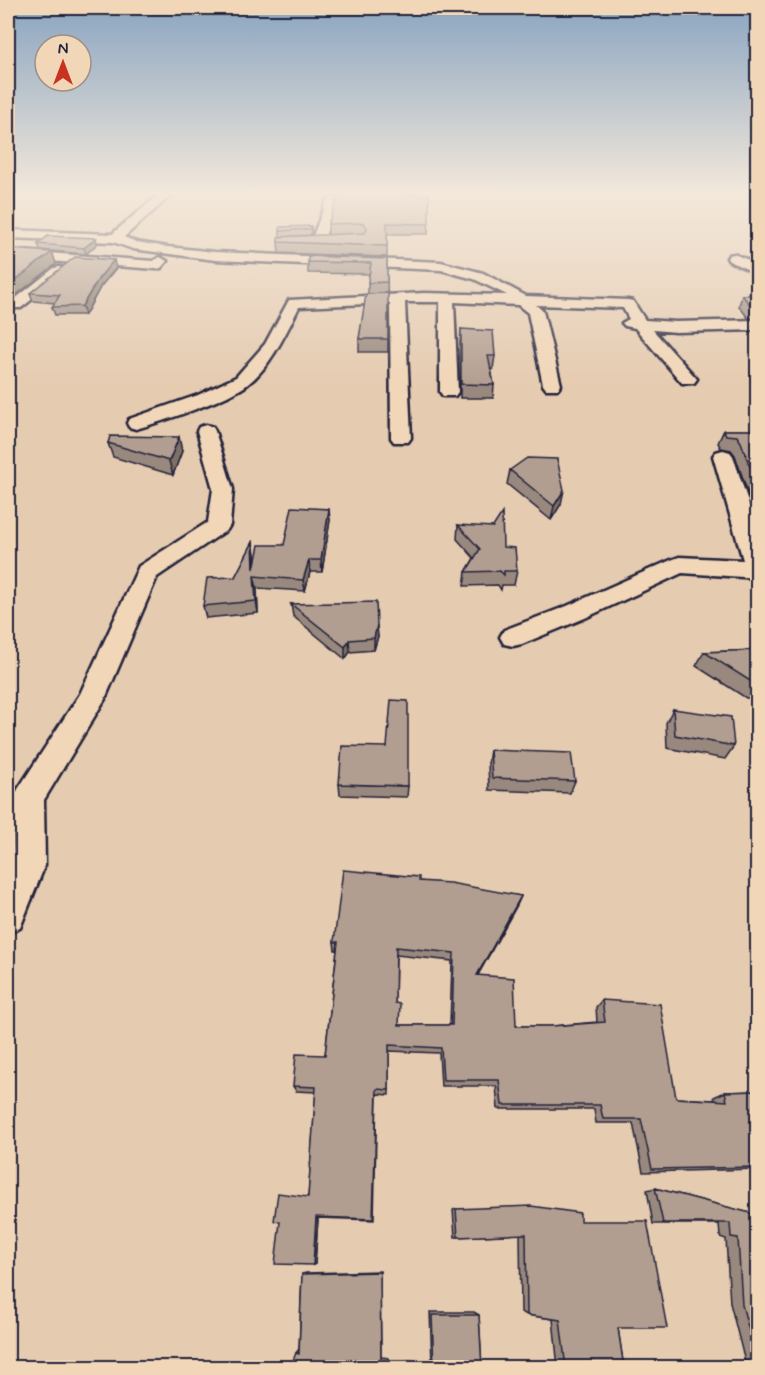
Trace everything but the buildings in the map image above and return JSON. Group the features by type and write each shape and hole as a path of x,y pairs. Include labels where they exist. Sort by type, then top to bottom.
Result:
{"street":[{"path":"37,256 156,265 164,256"},
{"path":"240,256 467,269 517,297 535,311 593,319"},
{"path":"734,258 758,270"},
{"path":"16,305 74,259"},
{"path":"136,423 204,399 242,381 272,346 294,303 397,298 517,297 628,304 640,324 688,379"},
{"path":"397,298 401,438"},
{"path":"447,298 449,392"},
{"path":"535,311 552,385"},
{"path":"617,321 714,328 758,325"},
{"path":"8,916 29,866 29,798 91,699 147,572 219,525 223,489 206,431"},
{"path":"513,637 679,566 756,569 723,456"}]}
